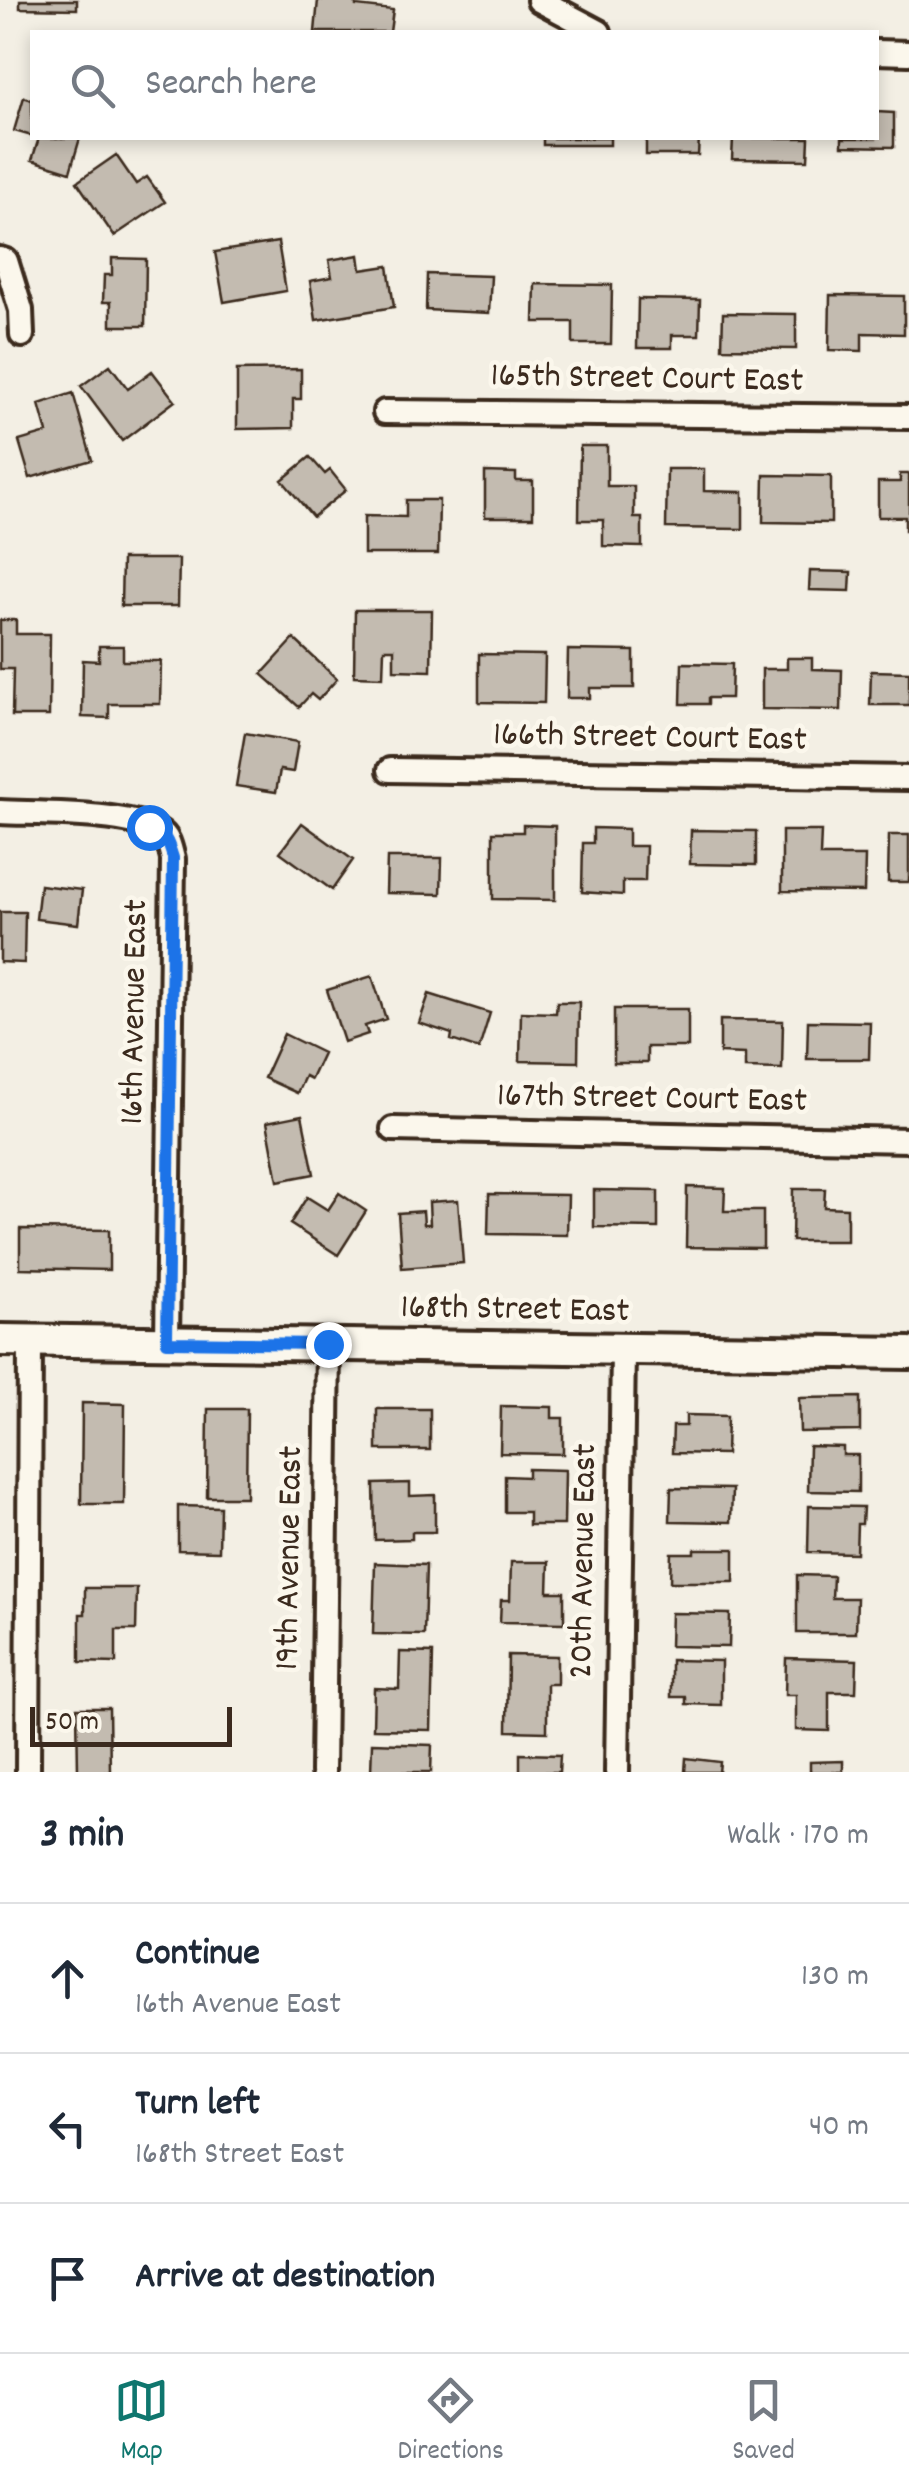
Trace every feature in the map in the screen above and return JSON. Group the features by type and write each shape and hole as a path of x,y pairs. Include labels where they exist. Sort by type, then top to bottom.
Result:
{"street":[{"path":"538,0 595,30"},
{"path":"879,52 909,53"},
{"path":"0,259 6,261 20,310 22,335"},
{"name":"165th Street Court East","path":"385,412 909,418"},
{"name":"166th Street Court East","path":"390,770 909,778"},
{"name":"16th Avenue East","path":"0,812 116,820 149,827 168,840 173,858 167,1342"},
{"name":"167th Street Court East","path":"393,1129 909,1140"},
{"path":"15,1340 28,1772"},
{"name":"168th Street East","path":"15,1340 909,1353"},
{"name":"19th Avenue East","path":"323,1772 328,1344"},
{"name":"20th Avenue East","path":"617,1772 623,1351"}],"building":[{"path":"20,0 77,0 77,9 20,8"},
{"path":"318,0 356,0 356,6 393,10 390,30 315,30"},
{"path":"24,97 30,99 30,135 14,131"},
{"path":"879,112 894,113 894,147 842,146 842,140 879,140"},
{"path":"38,140 79,140 70,172 32,160"},
{"path":"543,140 610,140 610,145 543,145"},
{"path":"646,140 699,140 698,155 646,155"},
{"path":"733,140 809,140 808,160 732,159"},
{"path":"116,155 136,184 147,177 165,202 114,236 77,182"},
{"path":"278,242 286,291 224,302 215,252"},
{"path":"359,255 361,270 388,266 394,307 316,320 310,281 332,277 329,260"},
{"path":"112,258 146,259 145,326 111,326 111,302 103,302 104,275 112,275"},
{"path":"427,274 491,276 489,313 426,310"},
{"path":"535,284 612,285 611,344 573,344 573,322 534,322"},
{"path":"830,295 904,296 904,334 862,333 862,351 829,350"},
{"path":"638,299 700,300 699,335 672,335 672,348 637,348"},
{"path":"723,313 796,314 796,349 722,348"},
{"path":"110,365 128,389 152,371 175,401 122,441 81,386"},
{"path":"301,369 301,399 293,399 293,428 237,429 237,370"},
{"path":"73,393 92,460 30,478 19,441 47,433 39,404"},
{"path":"580,446 607,446 607,486 634,486 634,518 642,518 642,547 603,546 603,520 579,520"},
{"path":"310,457 325,474 330,470 346,490 313,517 282,480"},
{"path":"667,469 704,469 704,491 743,492 743,529 666,528"},
{"path":"485,472 516,473 516,481 533,481 533,517 485,517"},
{"path":"900,474 909,474 909,530 905,530 905,517 878,517 878,482 900,482"},
{"path":"764,475 831,476 831,523 763,522"},
{"path":"406,500 439,500 438,554 364,554 364,516 406,517"},
{"path":"122,559 179,559 178,606 121,606"},
{"path":"810,571 851,572 850,591 809,590"},
{"path":"355,610 432,610 431,671 394,670 394,649 384,649 383,677 354,676"},
{"path":"0,620 16,620 16,634 50,634 49,716 12,716 13,669 0,669"},
{"path":"294,639 337,679 318,700 311,694 299,707 262,674"},
{"path":"99,646 123,646 123,661 161,661 160,704 109,704 109,718 82,717 83,660 99,661"},
{"path":"568,650 634,651 634,688 590,688 590,698 567,698"},
{"path":"479,654 545,655 544,703 479,702"},
{"path":"787,658 812,658 812,669 842,670 841,710 762,709 762,669 787,669"},
{"path":"682,663 732,664 731,698 708,698 708,704 681,704"},
{"path":"871,671 909,672 909,705 870,705"},
{"path":"245,733 298,742 293,772 280,770 276,792 236,786"},
{"path":"302,823 353,860 332,890 280,852"},
{"path":"523,825 555,826 555,900 493,899 493,832 523,832"},
{"path":"593,828 628,829 628,846 646,846 645,881 623,881 623,895 582,892 583,843 593,843"},
{"path":"691,830 756,831 756,865 690,864"},
{"path":"782,831 821,831 820,856 865,856 864,892 782,891"},
{"path":"889,835 909,835 909,882 888,882"},
{"path":"387,858 442,858 441,894 386,893"},
{"path":"40,885 82,890 78,924 36,919"},
{"path":"0,912 25,912 24,963 0,962"},
{"path":"372,976 386,1019 365,1026 368,1034 344,1042 327,990"},
{"path":"429,994 490,1013 479,1049 451,1040 452,1034 419,1023"},
{"path":"557,1002 579,1002 578,1062 520,1061 521,1012 556,1013"},
{"path":"614,1009 688,1009 688,1047 647,1047 647,1063 614,1063"},
{"path":"720,1020 783,1021 782,1069 745,1068 745,1054 720,1053"},
{"path":"808,1021 870,1022 869,1059 807,1059"},
{"path":"284,1034 323,1053 311,1079 305,1076 297,1093 264,1078"},
{"path":"302,1115 314,1174 278,1181 267,1122"},
{"path":"687,1187 725,1188 724,1211 763,1211 763,1248 686,1247"},
{"path":"793,1189 825,1189 824,1207 847,1208 847,1241 792,1241"},
{"path":"594,1190 658,1191 658,1228 594,1227"},
{"path":"339,1193 366,1211 338,1255 290,1224 307,1197 328,1210"},
{"path":"489,1194 568,1195 567,1235 488,1234"},
{"path":"458,1200 463,1263 402,1268 398,1213 423,1211 424,1224 430,1224 429,1202"},
{"path":"20,1229 109,1230 109,1270 20,1268"},
{"path":"860,1397 860,1431 800,1432 799,1398"},
{"path":"82,1403 125,1404 124,1504 81,1504"},
{"path":"501,1406 552,1407 552,1418 563,1418 563,1454 500,1453"},
{"path":"208,1409 247,1409 246,1497 207,1497"},
{"path":"377,1409 430,1409 430,1450 377,1450"},
{"path":"686,1415 727,1416 726,1454 672,1453 673,1426 686,1426"},
{"path":"809,1446 843,1447 843,1455 858,1455 858,1492 808,1491"},
{"path":"528,1469 565,1470 564,1525 529,1525 529,1512 505,1512 505,1476 528,1477"},
{"path":"410,1483 410,1496 435,1495 435,1532 412,1532 412,1539 375,1540 374,1484"},
{"path":"671,1488 732,1489 731,1522 670,1521"},
{"path":"178,1506 220,1507 219,1551 178,1550"},
{"path":"809,1506 863,1507 862,1524 857,1524 856,1553 808,1552"},
{"path":"694,1549 734,1549 734,1582 670,1582 671,1553 694,1553"},
{"path":"511,1562 549,1562 548,1592 564,1592 564,1623 500,1622 501,1600 510,1600"},
{"path":"375,1563 426,1565 424,1635 373,1634"},
{"path":"797,1575 833,1576 832,1598 857,1598 856,1633 797,1633"},
{"path":"85,1588 137,1588 136,1630 116,1630 116,1663 80,1662 80,1614 85,1614"},
{"path":"671,1613 730,1614 729,1647 670,1646"},
{"path":"400,1652 433,1653 431,1730 373,1729 374,1688 399,1689"},
{"path":"508,1655 557,1656 557,1684 547,1684 547,1732 507,1731"},
{"path":"786,1658 857,1660 856,1692 829,1692 829,1731 796,1730 796,1695 785,1695"},
{"path":"671,1660 721,1661 721,1705 686,1704 686,1697 671,1697"},
{"path":"77,1708 109,1708 110,1772 78,1772"},
{"path":"372,1743 432,1745 431,1772 371,1772"},
{"path":"520,1754 560,1755 559,1772 520,1772"},
{"path":"686,1758 720,1762 719,1772 685,1772"},
{"path":"843,1761 843,1772 810,1772 810,1762"}],"route":[{"path":"149,827 168,840 173,858 167,1342 328,1344"}]}
